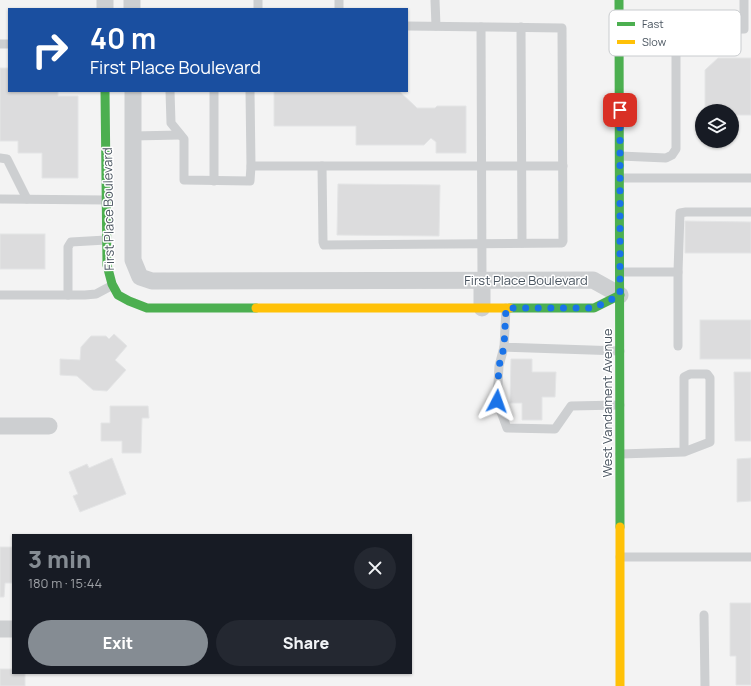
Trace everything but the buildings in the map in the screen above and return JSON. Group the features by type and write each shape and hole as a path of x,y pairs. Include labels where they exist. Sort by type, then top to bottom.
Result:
{"street":[{"name":"West Vandament Avenue","path":"619,0 619,10"},
{"name":"West Vandament Avenue","path":"619,56 620,686"},
{"name":"First Place Boulevard","path":"105,92 107,265 111,286 119,298 147,308 594,308 620,295"},
{"name":"First Place Boulevard","path":"132,92 134,260 140,277 152,282 593,280 620,295"},
{"path":"106,200 133,200"},
{"path":"482,280 482,308"},
{"path":"348,281 348,308"},
{"path":"0,426 49,426"},
{"path":"0,629 12,629"}],"lane":[{"path":"435,0 436,26"},
{"path":"744,0 747,29"},
{"path":"322,166 322,242 324,245 482,243 560,244 563,241 562,28 408,26"},
{"path":"481,27 482,280"},
{"path":"521,27 522,243"},
{"path":"620,156 666,158 672,155 676,149 676,56"},
{"path":"170,92 170,123 184,139 184,180 214,181 250,181 250,92"},
{"path":"214,92 214,181"},
{"path":"133,136 180,135"},
{"path":"0,158 7,158 27,199"},
{"path":"251,166 563,166"},
{"path":"620,178 751,178"},
{"path":"0,199 106,200"},
{"path":"678,346 680,213 751,212"},
{"path":"68,295 68,247 71,242 106,240"},
{"path":"620,272 678,272"},
{"path":"0,295 96,294 111,286"},
{"path":"506,308 504,347 499,366 497,401 508,428 555,429 571,406 620,405"},
{"path":"504,347 620,351"},
{"path":"620,454 684,452 710,442 710,378 707,374 690,374 684,377 684,452"},
{"path":"620,557 751,557"},
{"path":"704,615 705,686"}],"traffic: fast":[{"path":"619,0 619,10"},
{"path":"619,56 620,527"},
{"path":"105,92 107,265 112,284 118,295 147,308 256,308"},
{"path":"510,308 594,308 620,295"}],"traffic: slow":[{"path":"256,308 510,308"},
{"path":"620,527 620,686"}],"route":[{"path":"497,401 499,366 504,347 506,308 594,308 620,295 620,110"}]}
